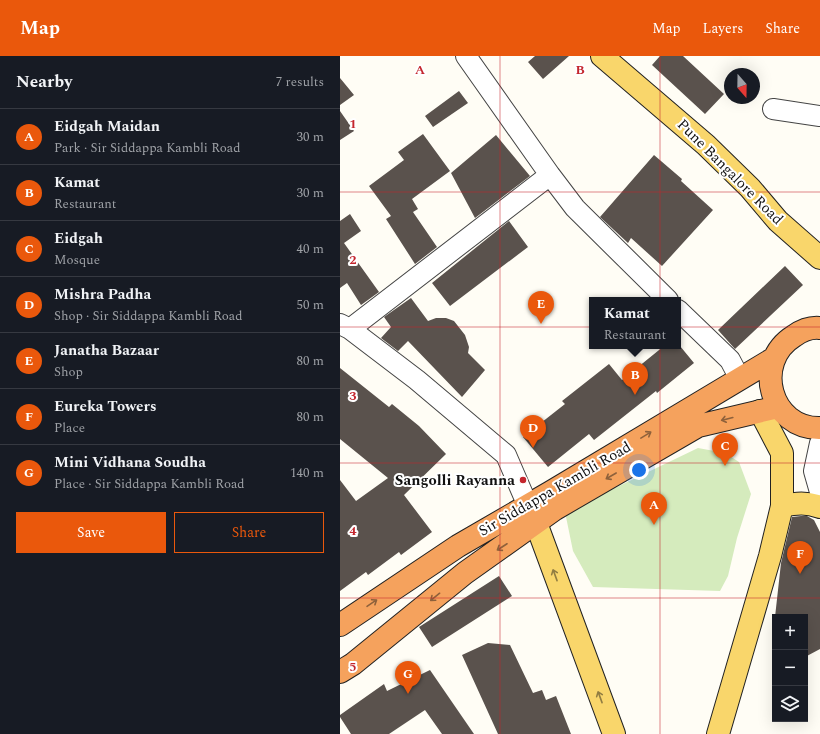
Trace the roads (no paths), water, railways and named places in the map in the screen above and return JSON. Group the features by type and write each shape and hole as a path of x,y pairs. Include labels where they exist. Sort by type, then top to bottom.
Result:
{"highway":[{"path":"769,409 771,392 770,375 773,358 782,344 790,338 807,329 820,328"},
{"name":"Sir Siddappa Kambli Road","path":"340,625 458,546 532,514 773,358"},
{"path":"340,672 353,664 465,573 532,514 555,509 698,426 769,409 805,426 820,428"}],"main road":[{"name":"Pune Bangalore Road","path":"602,56 706,145 750,188 778,221 820,258"},
{"path":"718,734 770,556 782,506 782,453 769,409"},
{"path":"782,506 799,503 812,504 820,507"},
{"path":"532,514 614,734"}],"street":[{"path":"466,56 575,208 665,297"},
{"path":"774,109 820,116"},
{"path":"532,514 506,455 417,380 345,326 550,175"},
{"path":"681,313 730,360 740,379"},
{"path":"820,443 814,471 820,492"}],"place":[{"name":"Janatha Bazaar","path":"541,324"},
{"name":"Kamat","path":"635,395"},
{"name":"Mishra Padha","path":"533,448"},
{"name":"Eidgah","path":"725,466"},
{"name":"Sangolli Rayanna","path":"523,480"},
{"name":"Eidgah Maidan","path":"654,525"},
{"name":"Eureka Towers","path":"800,574"},
{"name":"Mini Vidhana Soudha","path":"408,694"}]}
